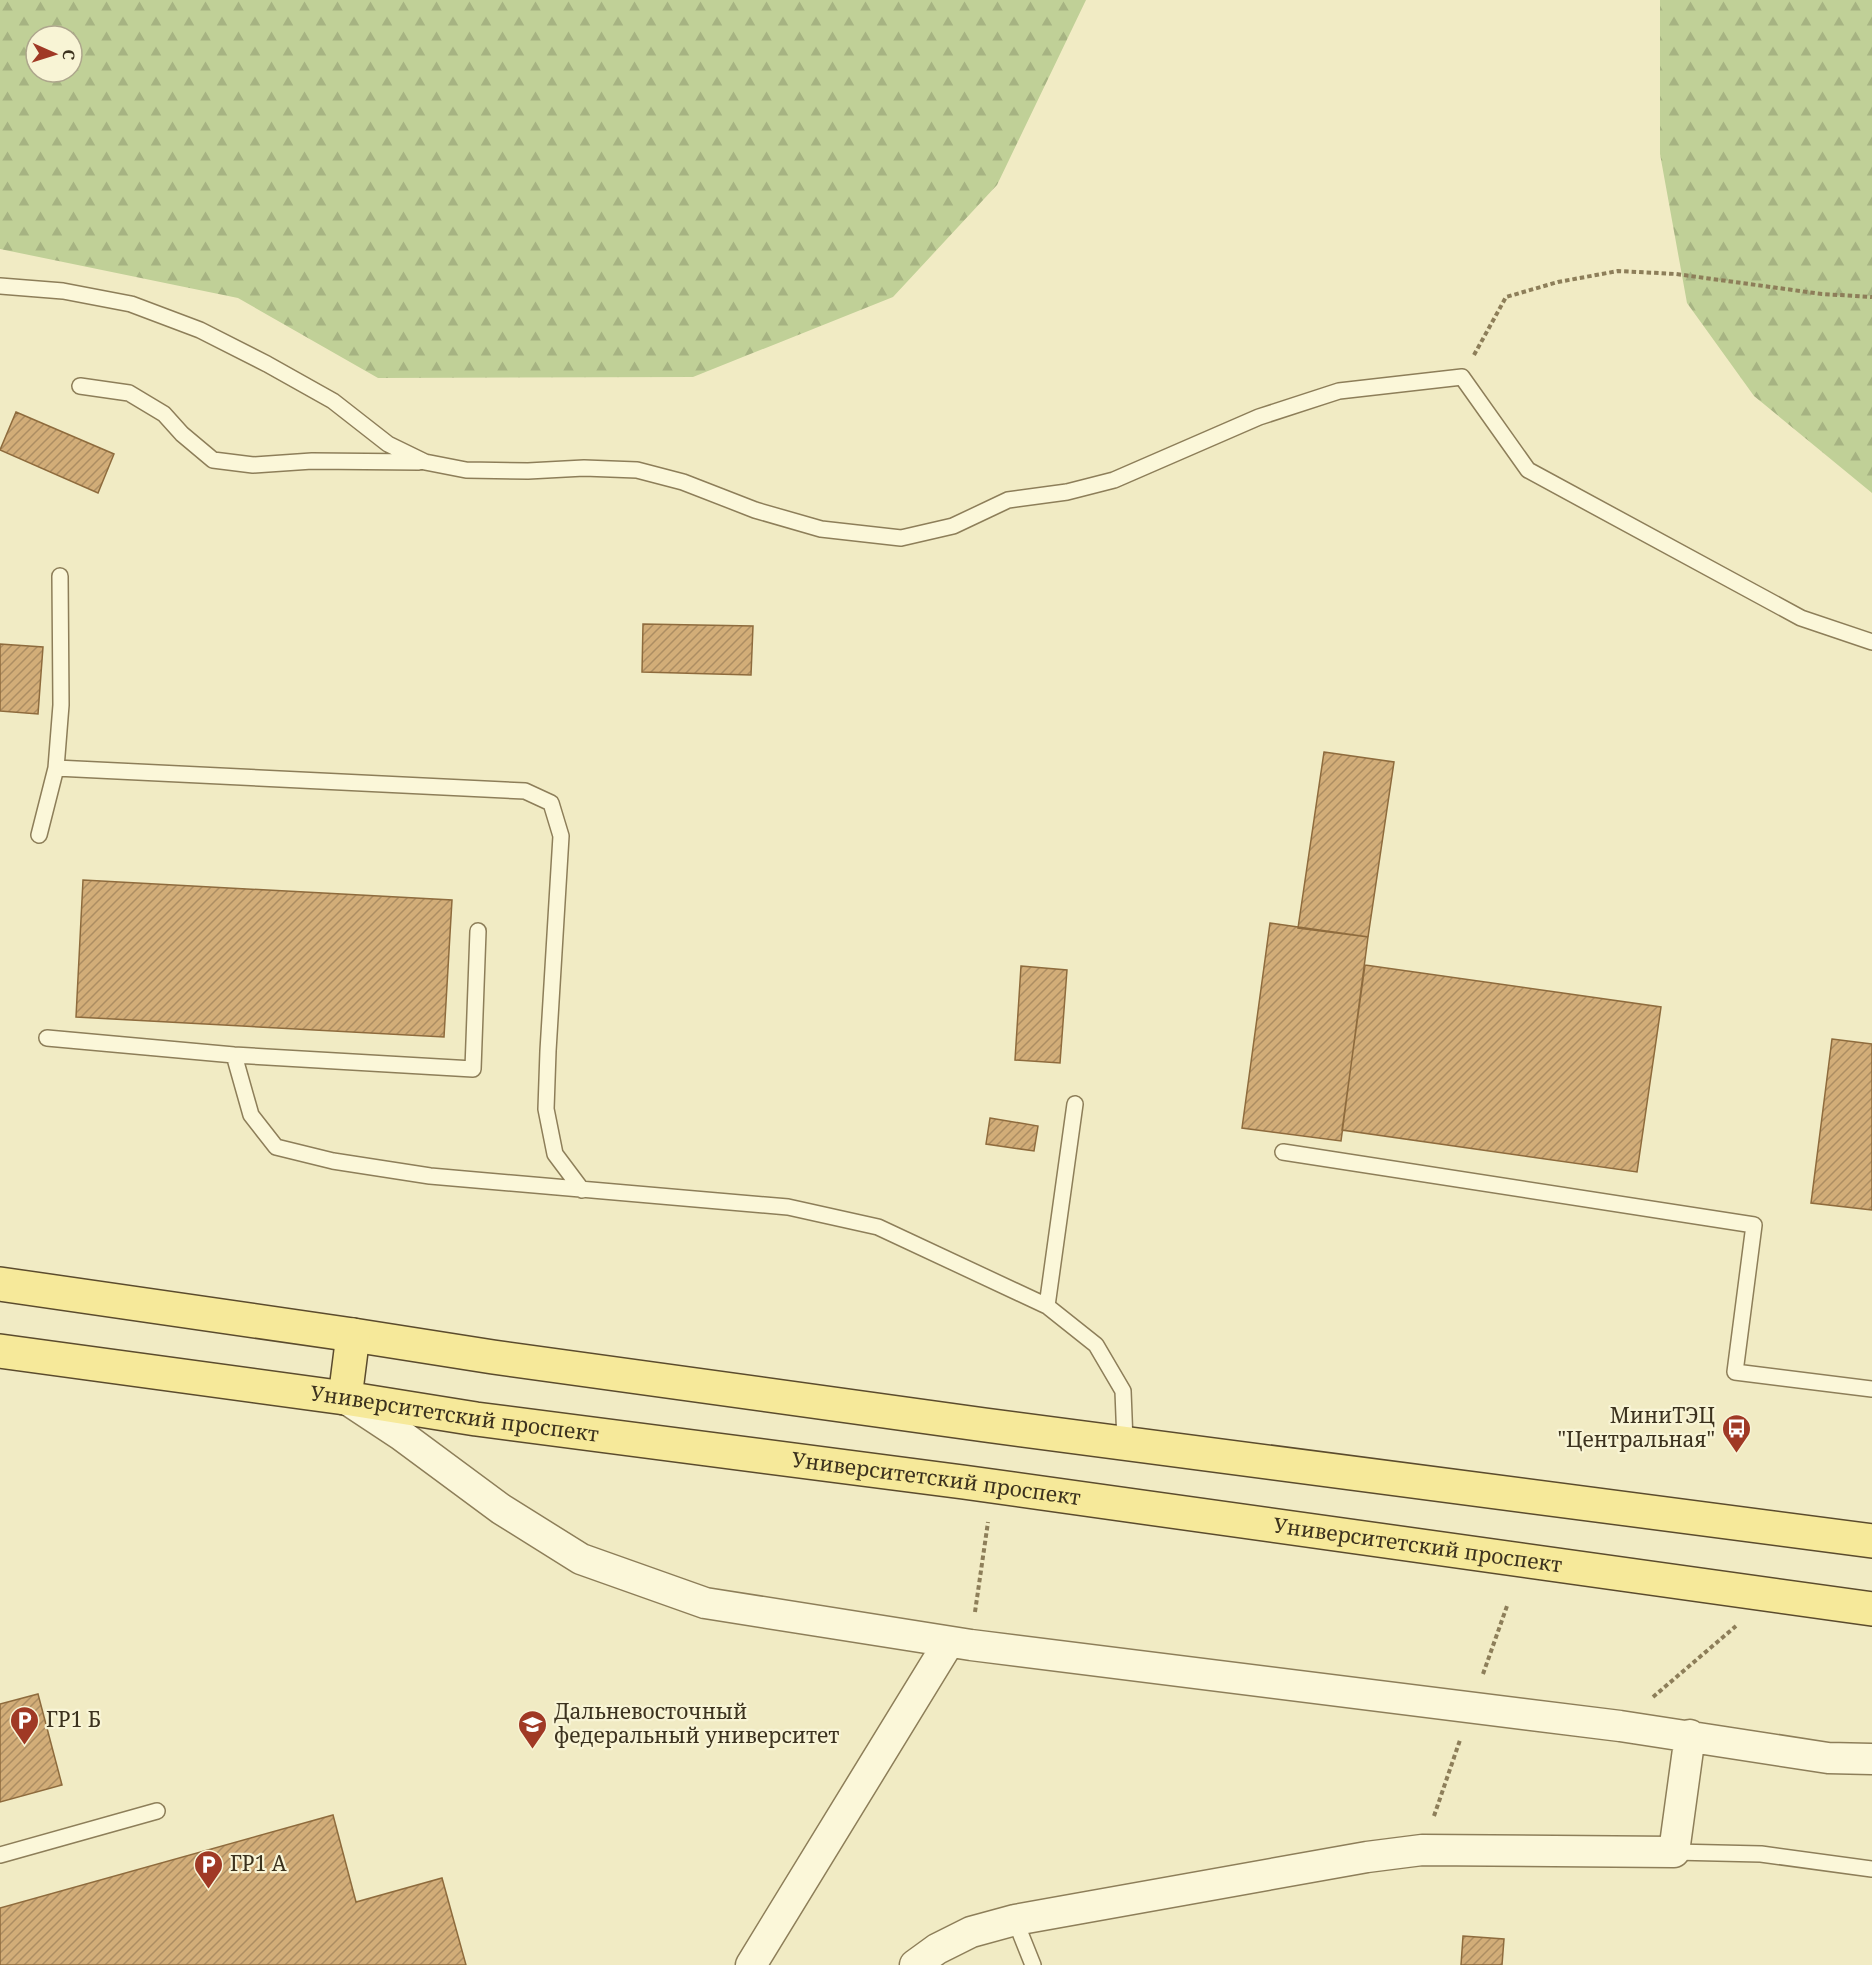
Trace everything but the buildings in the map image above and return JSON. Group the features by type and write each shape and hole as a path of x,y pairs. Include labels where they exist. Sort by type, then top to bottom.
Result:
{"main road":[{"path":"0,1284 598,1372 984,1425 1872,1541"},
{"path":"345,1398 353,1335"},
{"name":"Университетский проспект","path":"0,1351 345,1398 476,1419 963,1482 1872,1609"}],"street":[{"path":"345,1398 401,1435 501,1509 581,1559 705,1603 960,1644 1690,1735 1828,1758 1872,1759"},
{"path":"751,1965 960,1644"},
{"path":"915,1965 937,1949 971,1932 1015,1920 1367,1857 1422,1850 1674,1852 1690,1735"}],"lane":[{"path":"0,286 63,291 131,304 200,330 333,401 388,444 425,462"},
{"path":"80,386 129,393 164,414 182,434 213,460 253,465 312,461 425,462 466,471 584,468 637,470 683,482 755,510 821,529 901,538 953,526 1008,500 1067,492 1113,480 1259,417 1339,391 1462,377 1528,470 1801,618 1872,642"},
{"path":"39,835 56,768 61,705 60,576"},
{"path":"56,768 525,791 551,803 561,836 546,1109 555,1154 582,1190"},
{"path":"47,1038 234,1055 473,1069 478,931"},
{"path":"234,1055 251,1116 276,1147 333,1161 430,1176 788,1207 878,1227 1047,1306 1096,1345 1123,1391 1125,1442"},
{"path":"1047,1306 1075,1104"},
{"path":"1283,1152 1754,1226 1735,1372 1872,1389"},
{"path":"0,1855 157,1811"},
{"path":"1674,1852 1761,1854 1872,1869"},
{"path":"1015,1920 1032,1965"}],"path":[{"path":"1462,377 1506,297 1568,280 1618,271 1676,274 1822,294 1872,297"},
{"path":"960,1644 988,1515"},
{"path":"1620,1726 1741,1621"}],"green space":[{"path":"0,0 1086,0 997,185 893,297 693,377 378,378 238,298 0,249"},
{"path":"1660,0 1872,0 1872,493 1754,396 1687,303 1660,154"}],"place":[{"name":"МиниТЭЦ \"Центральная\"","path":"1736,1454"},
{"name":"ГР1 Б","path":"25,1746"},
{"name":"Дальневосточный федеральный университет","path":"533,1750"},
{"name":"ГР1 А","path":"209,1890"}]}
